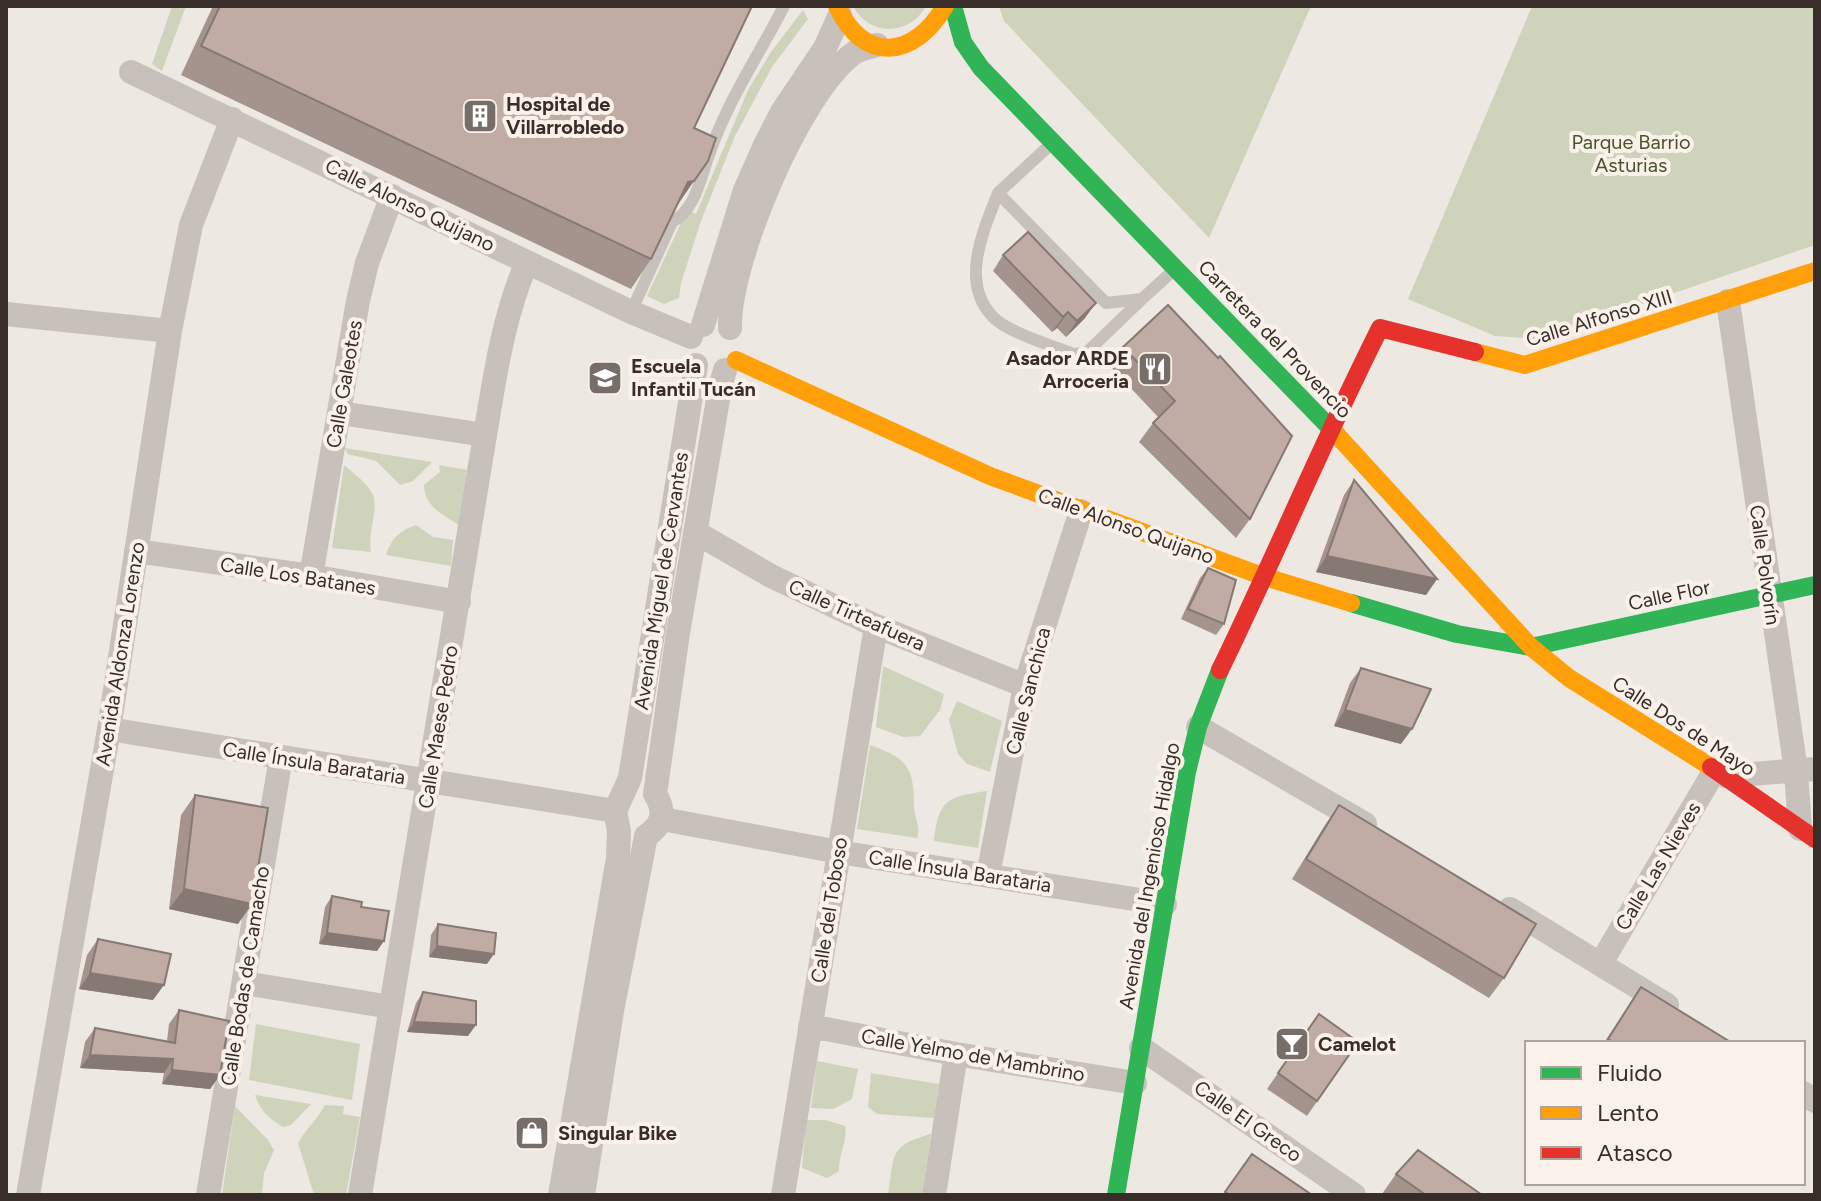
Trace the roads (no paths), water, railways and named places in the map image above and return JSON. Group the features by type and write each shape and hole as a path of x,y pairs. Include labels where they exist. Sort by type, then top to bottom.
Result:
{"street":[{"path":"902,47 928,34 945,6"},
{"name":"Carretera del Provencio","path":"953,6 963,42 981,68 1330,427 1531,647"},
{"path":"839,10 825,48 782,112 745,190 689,352 696,365 710,372 731,365 739,342 730,328 729,309 743,257 764,199 788,147 822,87 856,52 877,45"},
{"path":"839,10 857,36 877,45 932,51"},
{"name":"Carretera del Provencio","path":"952,55 981,68"},
{"name":"Calle Alonso Quijano","path":"131,72 631,312 697,331"},
{"name":"Avenida Aldonza Lorenzo","path":"28,1195 109,729 170,331 191,225 232,119"},
{"name":"Calle Galeotes","path":"311,576 358,301 367,263 392,196"},
{"name":"Calle Maese Pedro","path":"360,1195 504,328 512,296 527,262"},
{"name":"Calle Alfonso XIII","path":"1265,577 1330,427 1380,328 1525,365 1815,271"},
{"name":"Calle Polvorín","path":"1728,301 1769,595 1805,770 1808,834"},
{"path":"6,314 170,331"},
{"path":"697,331 717,322 730,328"},
{"name":"Avenida Miguel de Cervantes","path":"560,1195 618,858 619,813 630,778 696,365"},
{"name":"Calle Alonso Quijano","path":"731,365 990,476 1265,577 1457,634 1531,647"},
{"name":"Avenida Miguel de Cervantes","path":"583,1195 612,1011 662,804 655,794 695,532 720,388 731,365"},
{"path":"340,413 485,435"},
{"name":"Calle Sanchica","path":"988,875 1025,686 1081,511"},
{"name":"Calle Tirteafuera","path":"695,532 771,576 876,626 1025,686"},
{"name":"Calle Los Batanes","path":"136,551 311,576 459,602"},
{"name":"Avenida del Ingenioso Hidalgo","path":"1116,1195 1187,772 1198,727 1214,684 1265,577"},
{"name":"Calle Flor","path":"1531,647 1815,585"},
{"name":"Calle del Toboso","path":"783,1195 876,626"},
{"name":"Calle Dos de Mayo","path":"1531,647 1569,678 1720,773 1808,834"},
{"path":"1198,727 1386,837"},
{"name":"Calle Ínsula Barataria","path":"109,729 619,813"},
{"name":"Calle Bodas de Camacho","path":"208,1195 281,757"},
{"path":"1720,773 1805,770"},
{"name":"Calle Las Nieves","path":"1601,963 1720,773"},
{"path":"654,828 633,837 619,813 633,790 655,794"},
{"name":"Calle Ínsula Barataria","path":"654,828 839,852 1165,904"},
{"path":"1494,900 1688,1019"},
{"path":"244,983 391,1007"},
{"name":"Calle Yelmo de Mambrino","path":"810,1026 1135,1083"},
{"name":"Calle El Greco","path":"1141,1048 1354,1195"},
{"path":"934,1195 956,1054"}],"lane":[{"path":"631,312 672,222 694,199 729,105 784,6"},
{"path":"1053,142 998,193 976,261 976,283 982,302 994,318 1073,354 1086,353 1176,268"},
{"path":"998,193 1106,303 1142,299"}],"place":[{"name":"Hospital de Villarrobledo","path":"480,116"},
{"name":"Asador ARDE Arroceria","path":"1155,369"},
{"name":"Escuela Infantil Tucán","path":"605,378"},
{"name":"Camelot","path":"1292,1044"},
{"name":"Singular Bike","path":"532,1133"}],"park label":[{"name":"Parque Barrio Asturias","path":"1631,154"}]}
